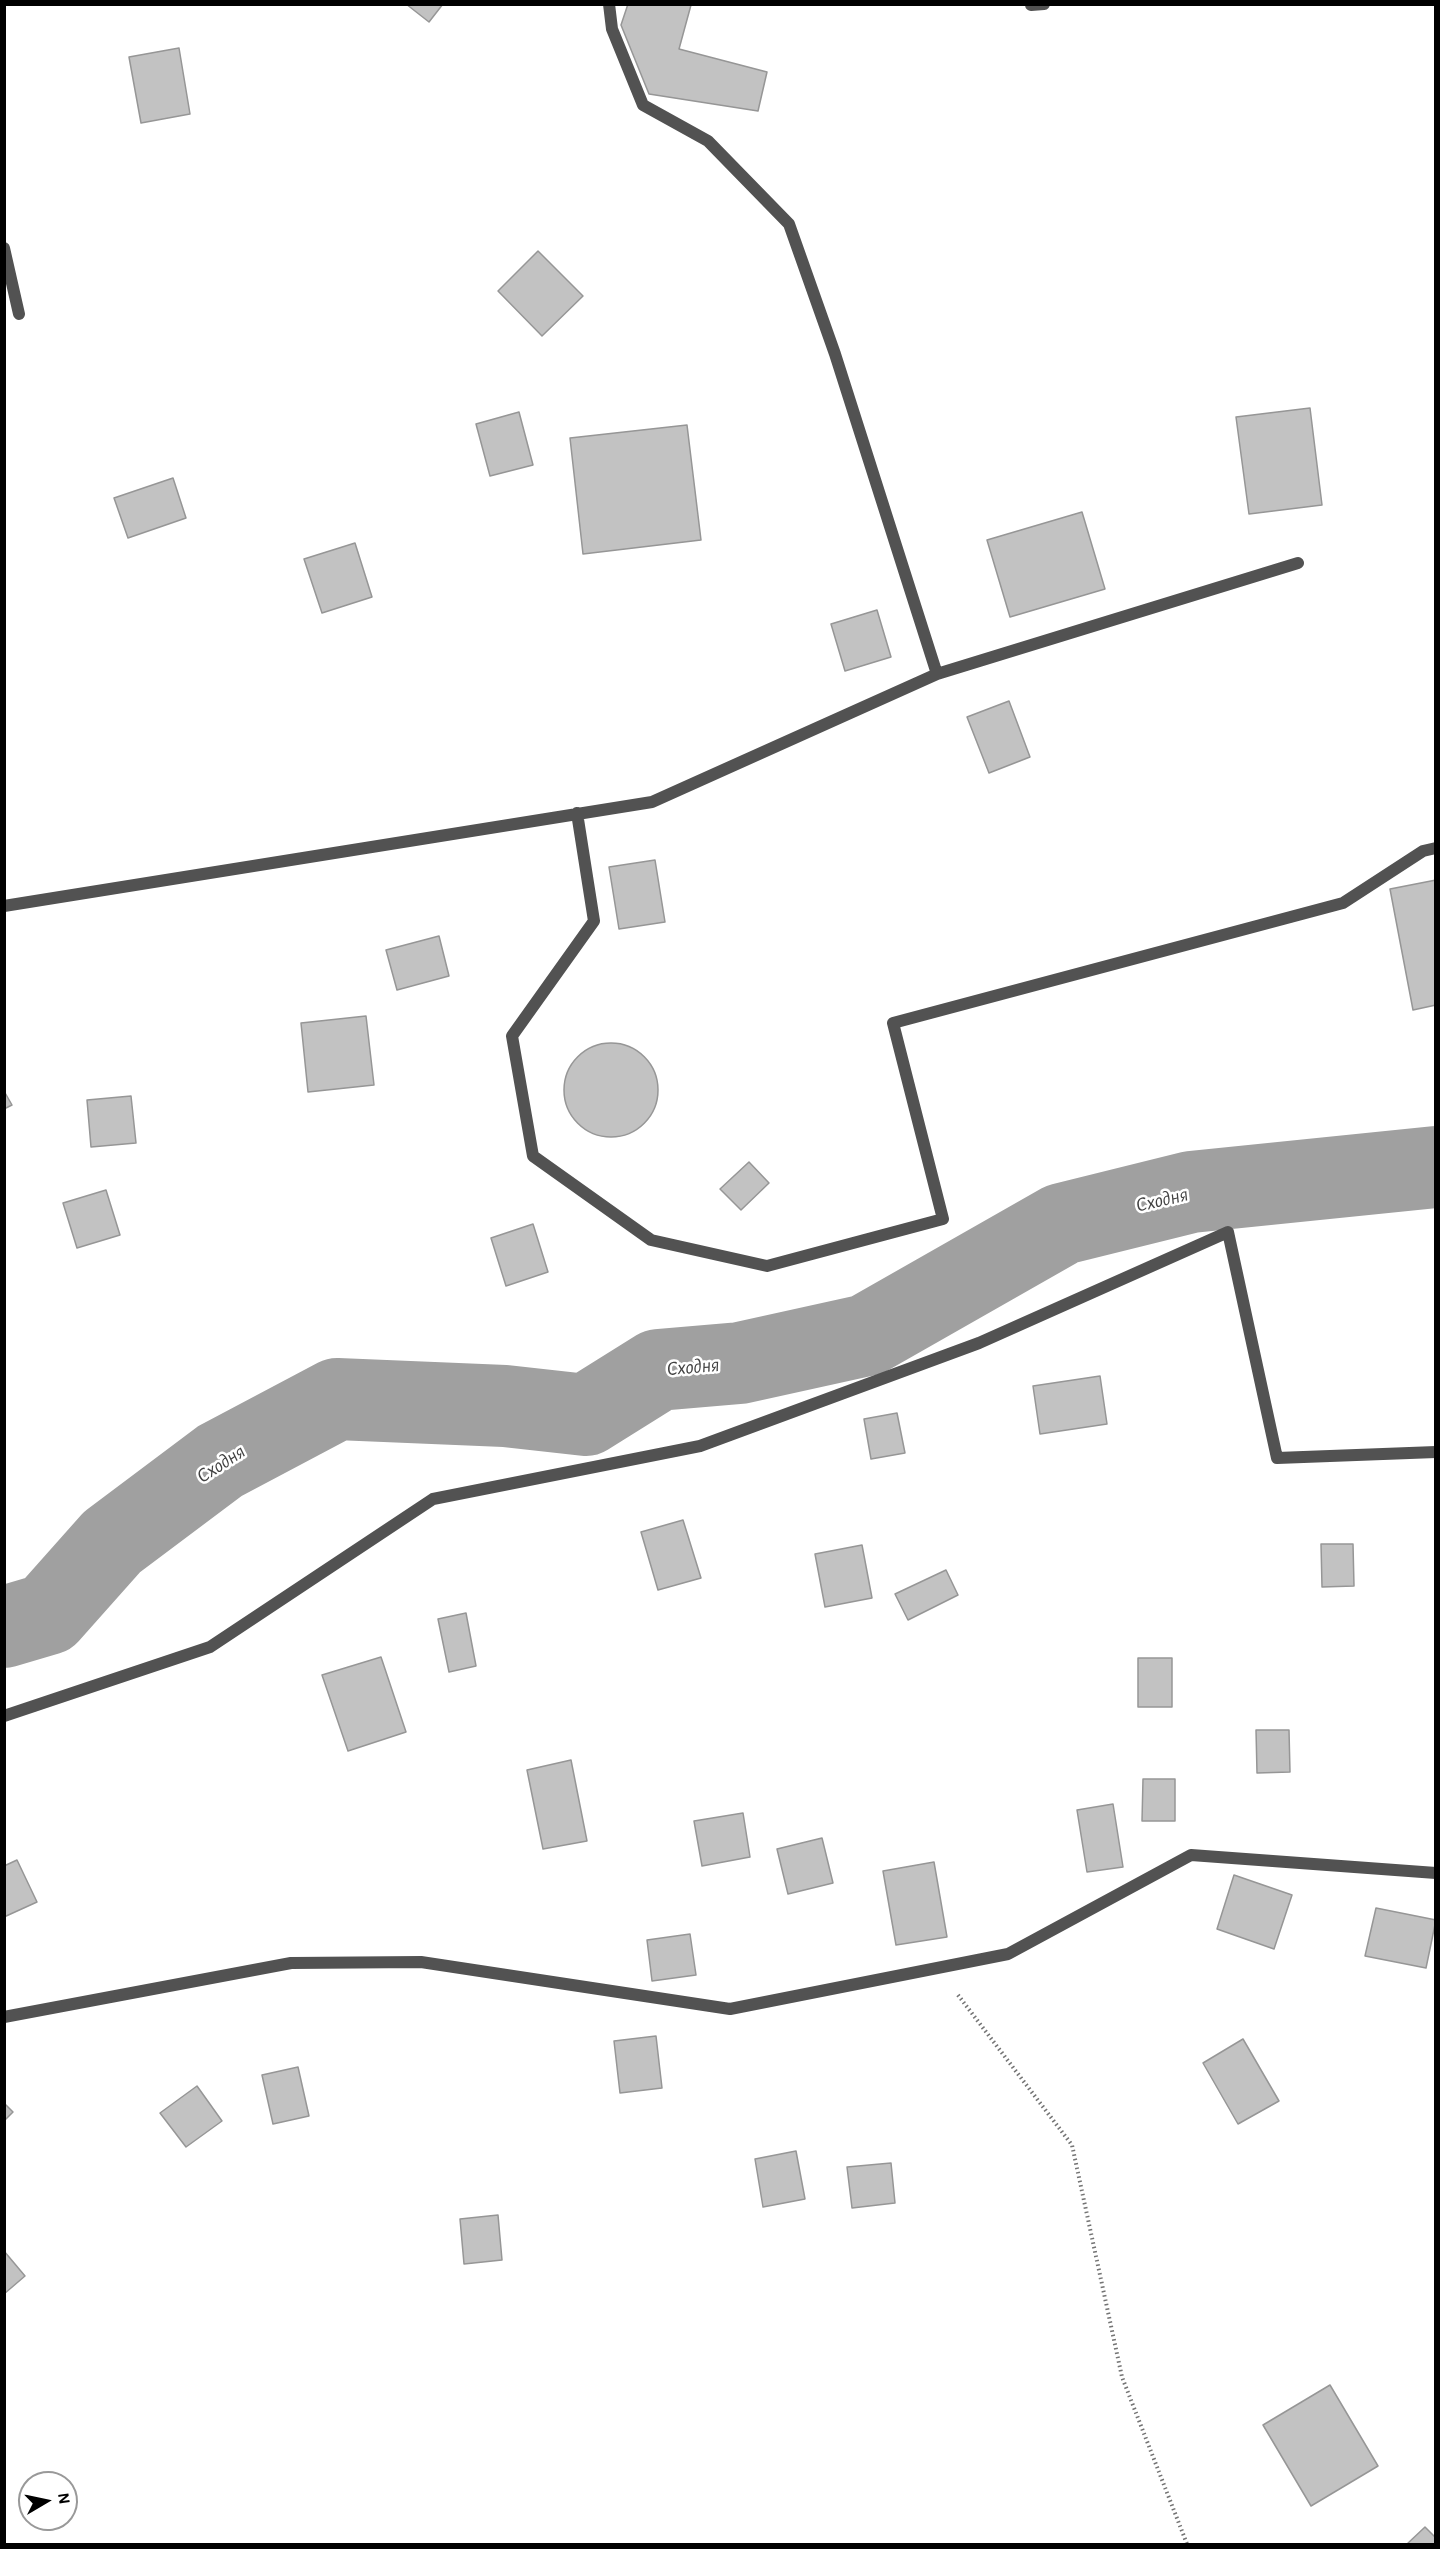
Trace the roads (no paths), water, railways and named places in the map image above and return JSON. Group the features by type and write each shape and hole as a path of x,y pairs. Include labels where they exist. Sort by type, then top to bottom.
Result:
{"lane":[{"path":"609,4 612,29 643,105 708,141 789,224 835,354 938,674"},
{"path":"1031,5 1044,4"},
{"path":"4,248 19,314"},
{"path":"4,906 652,802 938,674 1298,563"},
{"path":"577,813 594,921 512,1036 533,1156 651,1240 767,1266 943,1219 893,1023 1343,903 1423,851 1436,848"},
{"path":"4,1716 210,1647 433,1499 700,1446 979,1343 1228,1232 1276,1458 1436,1452"},
{"path":"4,2017 291,1963 421,1962 729,2009 1008,1954 1191,1854 1436,1873"}],"waterway":[{"name":"Сходня","path":"4,1627 48,1614 112,1542 220,1461 337,1399 505,1406 586,1415 658,1370 740,1363 867,1335 1062,1224 1191,1192 1436,1167"}]}
